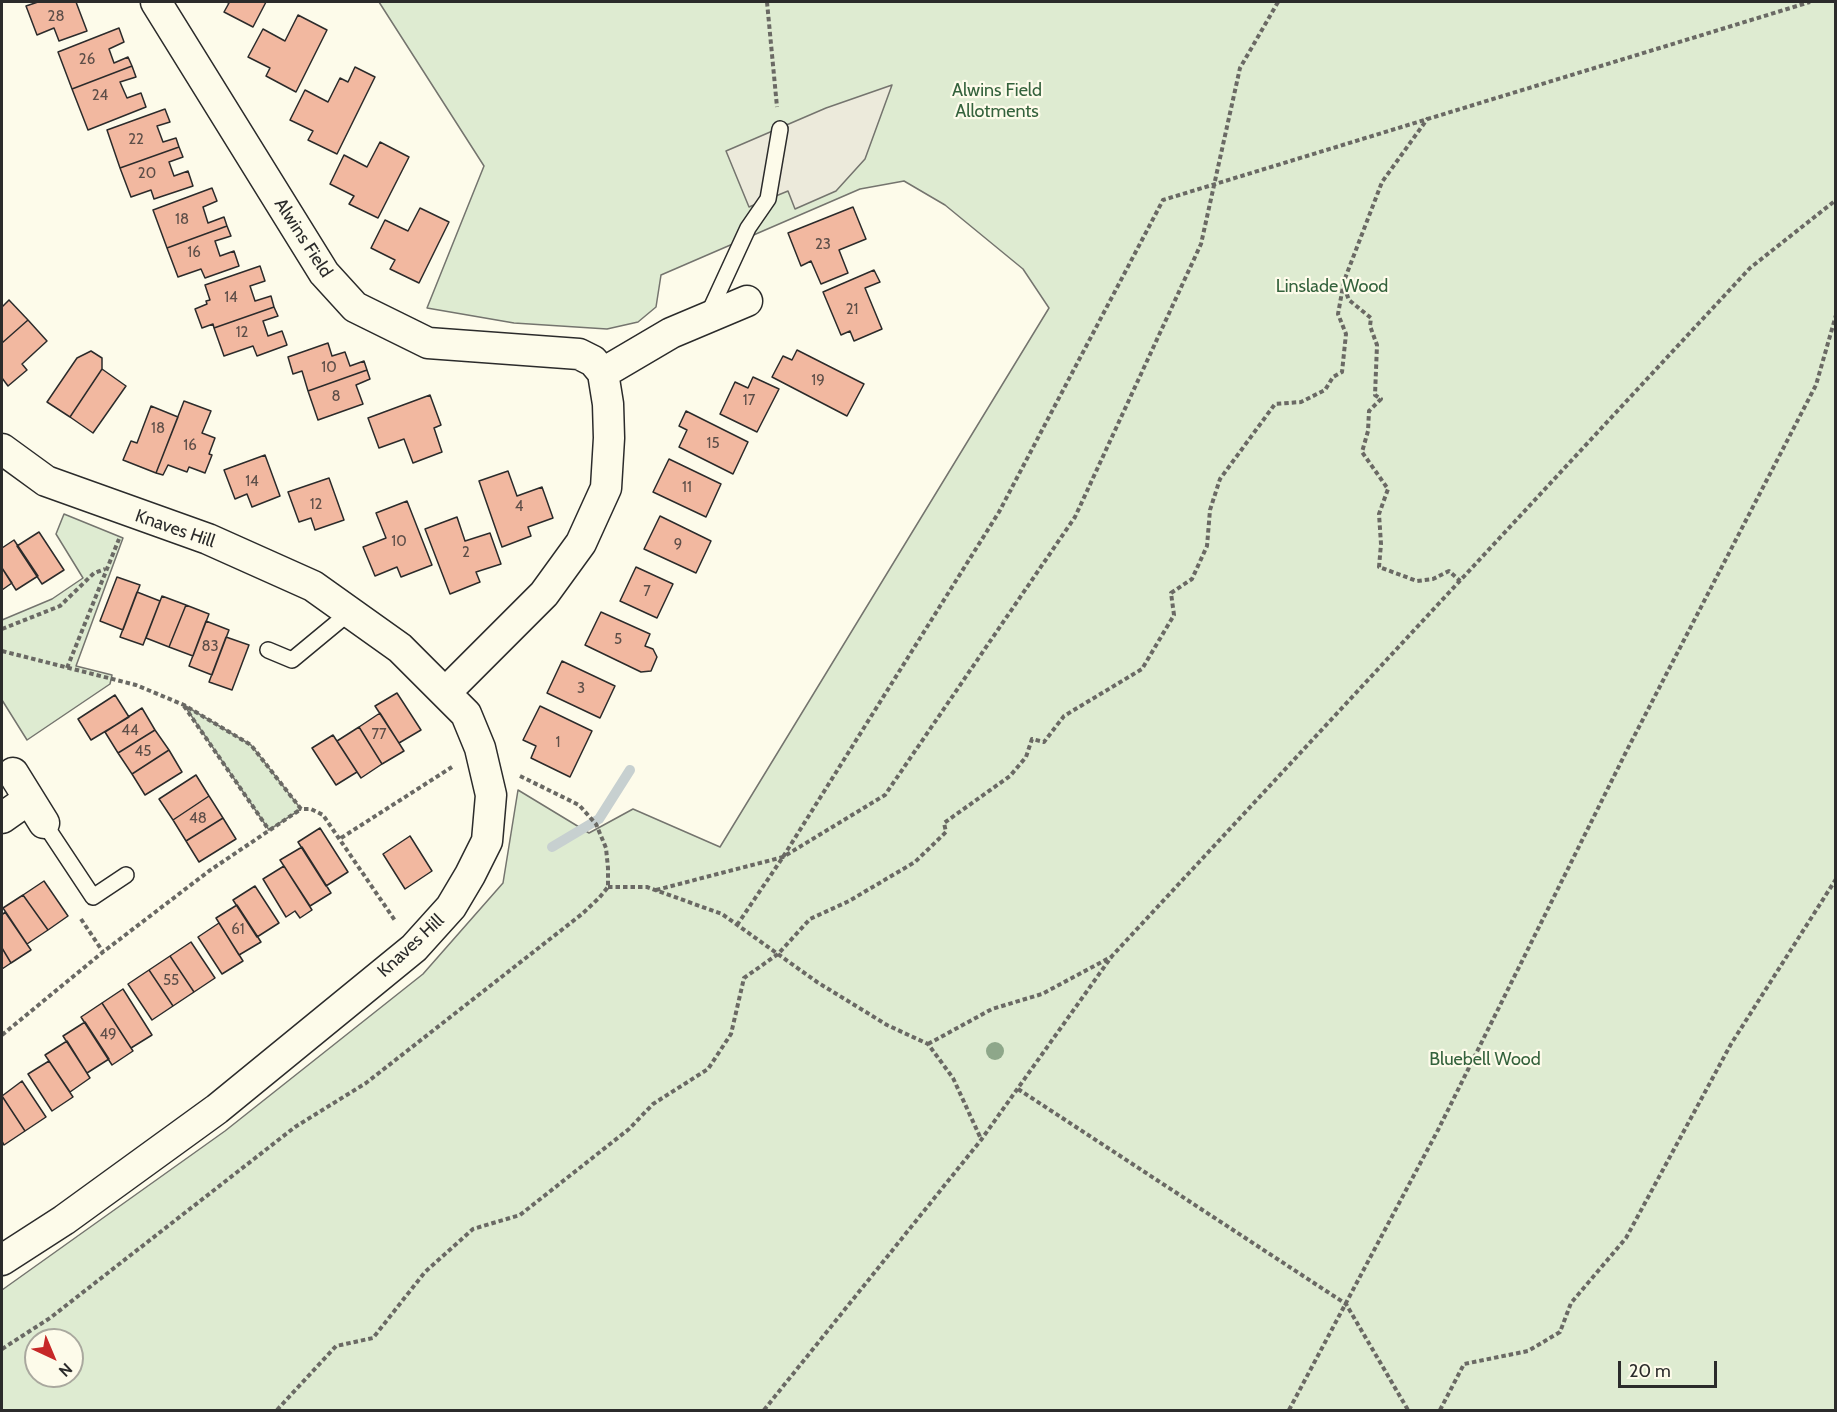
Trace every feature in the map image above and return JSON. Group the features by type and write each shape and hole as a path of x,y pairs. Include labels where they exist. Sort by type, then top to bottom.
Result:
{"street":[{"name":"Alwins Field","path":"156,2 324,273 356,307 428,343 579,354 593,361 603,372"},
{"path":"445,693 544,594 581,543 606,488 609,416 603,372 671,333 747,301"},
{"name":"Knaves Hill","path":"2,449 46,481 129,513 208,539 313,586 350,612 400,648 466,714 481,752 491,795 487,841 451,907 414,948 217,1109 64,1220 2,1260"},
{"path":"2,818 37,811 13,773"}],"lane":[{"path":"706,318 748,228 768,199 780,129"},
{"path":"268,650 292,660 350,612"},
{"path":"37,811 93,897 126,875"}],"path":[{"path":"766,2 780,129"},
{"path":"656,890 783,857 885,795 1075,517 1201,244 1240,68 1278,2"},
{"path":"737,925 783,857 999,512 1163,200 1810,2"},
{"path":"277,1410 336,1346 373,1338 425,1272 473,1229 520,1215 629,1129 652,1104 708,1070 731,1034 744,978 778,954 810,919 849,902 915,862 946,832 944,823 1010,776 1026,757 1032,739 1044,742 1064,716 1142,669 1174,615 1171,593 1192,579 1207,546 1210,510 1220,479 1275,404 1301,402 1325,390 1333,378 1342,372 1347,334 1338,314 1343,286 1382,182 1428,118"},
{"path":"764,1410 981,1140 1112,956 1750,268 1836,200"},
{"path":"1343,286 1349,300 1371,318 1370,326 1377,345 1376,394 1381,399 1369,411 1368,431 1362,452 1388,489 1379,514 1381,544 1379,567 1417,581 1433,579 1449,571 1460,581"},
{"path":"1289,1410 1438,1130 1626,752 1816,385 1836,315"},
{"path":"67,668 129,513"},
{"path":"2,629 60,606 94,573 106,568"},
{"path":"2,651 136,685 184,705 251,745 301,809"},
{"path":"184,705 269,830"},
{"path":"341,838 481,752 500,761 519,775 579,805 596,824 606,848 608,887"},
{"path":"2,1035 103,952 301,809 311,809 323,815 341,838 414,948"},
{"path":"1440,1410 1464,1364 1527,1351 1560,1332 1571,1303 1626,1238 1731,1044 1836,879"},
{"path":"2,1349 50,1318 295,1127 366,1083 582,914 608,887 647,887 722,914 778,954 887,1025 928,1044 953,1078 981,1140"},
{"path":"93,897 81,919 103,952"},
{"path":"928,1044 992,1009 1042,994 1112,956"},
{"path":"1018,1089 1346,1304 1408,1410"}],"green space":[{"path":"379,2 1835,2 1835,1410 2,1410 2,1290 225,1131 423,974 503,883 518,790 589,833 633,809 720,847 1049,308 1023,269 945,205 904,181 860,189 661,275 656,307 638,322 607,329 514,323 427,308 484,166"},
{"path":"64,514 123,538 76,666 112,675 110,684 27,740 2,700 2,620 52,599 83,578 56,534"},
{"path":"184,705 251,745 301,809 269,830"}],"shaded area":[{"path":"892,85 865,159 836,191 795,209 788,191 749,207 726,151 826,108"}],"building":[{"path":"38,2 76,2 87,31 59,41 54,28 37,35 26,6"},
{"path":"226,2 266,2 253,27 224,12 229,3"},
{"path":"298,15 327,30 296,92 266,76 270,68 248,57 263,29 285,41"},
{"path":"119,28 124,42 109,49 114,63 128,57 132,66 72,89 58,52"},
{"path":"132,66 136,77 120,82 127,98 141,93 146,107 88,130 72,89"},
{"path":"355,67 375,77 337,154 308,140 313,131 290,120 305,90 328,102 340,78 348,82"},
{"path":"165,109 170,122 157,126 163,142 176,138 179,147 120,168 107,130"},
{"path":"380,142 409,157 378,218 349,204 354,196 330,184 344,155 367,167"},
{"path":"179,147 183,157 169,162 174,176 188,171 193,186 154,199 151,190 131,197 120,168"},
{"path":"212,188 217,201 203,207 208,223 224,217 227,226 167,248 153,210"},
{"path":"853,207 866,239 839,250 848,273 821,284 811,261 801,266 788,233"},
{"path":"420,208 449,222 419,283 390,269 395,260 371,248 385,220 408,231"},
{"path":"227,226 231,236 215,241 220,256 234,251 239,266 205,278 201,269 178,277 167,248"},
{"path":"260,266 265,281 250,286 255,301 271,296 274,307 214,328 213,324 202,328 195,309 207,304 206,301 210,300 205,285"},
{"path":"874,270 880,282 865,288 882,329 854,341 850,331 841,335 823,292"},
{"path":"9,300 28,320 2,343 2,307"},
{"path":"274,307 278,316 263,321 268,336 282,331 287,345 257,356 253,346 224,356 214,328"},
{"path":"28,320 47,341 22,364 27,370 8,386 2,378 2,343"},
{"path":"328,343 332,356 345,352 350,366 364,361 367,370 308,391 302,371 293,374 288,357"},
{"path":"797,350 864,384 847,416 772,377 783,356 792,360"},
{"path":"91,351 102,358 102,369 70,417 47,402 77,358"},
{"path":"102,369 126,386 93,433 70,417"},
{"path":"367,370 370,379 356,385 363,404 318,420 308,391"},
{"path":"753,377 779,389 757,432 720,414 735,382 748,388"},
{"path":"430,395 441,425 434,428 442,452 413,463 404,439 379,448 368,418"},
{"path":"184,401 211,411 202,433 215,438 205,473 189,467 187,472 168,465 163,475 156,473"},
{"path":"151,406 178,417 156,473 123,460 131,441 137,443"},
{"path":"686,411 748,442 733,474 679,447 687,430 679,426"},
{"path":"265,455 280,496 252,507 247,494 235,499 224,470"},
{"path":"669,459 721,484 706,517 653,492"},
{"path":"508,471 517,496 542,487 553,518 528,527 531,536 502,547 479,481"},
{"path":"329,478 344,520 315,530 311,518 299,522 288,492"},
{"path":"407,501 432,565 401,577 397,567 375,576 363,547 386,538 376,513"},
{"path":"660,516 711,541 696,573 644,549"},
{"path":"457,517 465,541 490,533 501,564 476,572 480,582 450,594 425,529"},
{"path":"39,532 64,570 42,584 17,546"},
{"path":"14,540 38,576 16,590 2,568 2,548"},
{"path":"636,567 673,584 657,618 620,601"},
{"path":"2,568 12,583 2,590"},
{"path":"117,577 140,585 123,630 100,621"},
{"path":"137,592 160,601 143,645 120,637"},
{"path":"162,596 186,605 169,647 146,638"},
{"path":"186,605 209,614 193,656 169,647"},
{"path":"601,612 650,634 645,646 653,649 657,657 651,671 641,672 585,645"},
{"path":"206,621 229,630 212,675 189,666"},
{"path":"226,637 249,645 232,690 209,682"},
{"path":"562,661 615,686 600,718 547,693"},
{"path":"397,693 421,730 399,743 375,706"},
{"path":"115,695 129,717 91,740 78,719"},
{"path":"540,706 592,731 570,777 531,758 536,746 523,740"},
{"path":"142,708 155,730 118,753 105,732"},
{"path":"380,713 404,751 382,764 359,727"},
{"path":"359,727 382,764 361,778 337,741"},
{"path":"155,730 169,750 132,774 118,753"},
{"path":"333,735 357,772 336,785 312,748"},
{"path":"169,750 182,772 145,795 132,774"},
{"path":"196,775 209,796 173,820 159,799"},
{"path":"209,796 223,818 186,841 173,820"},
{"path":"223,818 236,839 199,862 186,841"},
{"path":"320,828 348,872 326,886 298,842"},
{"path":"410,836 432,871 405,889 383,854"},
{"path":"302,847 331,893 310,906 280,860"},
{"path":"284,866 312,910 300,918 295,911 286,917 263,879"},
{"path":"44,881 68,916 48,930 23,895"},
{"path":"255,886 279,923 257,937 233,900"},
{"path":"23,895 48,930 27,944 3,908"},
{"path":"237,905 261,942 239,955 216,918"},
{"path":"5,912 31,950 11,963 2,948 2,915"},
{"path":"219,923 243,961 222,974 198,937"},
{"path":"191,942 215,978 194,992 170,956"},
{"path":"2,948 11,963 2,969"},
{"path":"170,956 194,992 173,1006 149,970"},
{"path":"149,970 173,1006 152,1020 128,984"},
{"path":"123,989 152,1035 131,1048 102,1003"},
{"path":"102,1003 133,1051 112,1065 81,1017"},
{"path":"85,1022 109,1059 87,1073 63,1036"},
{"path":"67,1041 90,1078 70,1092 45,1055"},
{"path":"49,1061 73,1097 52,1111 28,1074"},
{"path":"22,1081 46,1117 25,1131 2,1096"},
{"path":"2,1096 25,1131 4,1145 2,1141"}],"waterway":[{"path":"552,847 599,819 630,770"}],"park label":[{"name":"Alwins Field Allotments","path":"997,101"},
{"name":"Linslade Wood","path":"1332,287"},
{"name":"Bluebell Wood","path":"1485,1060"}]}
